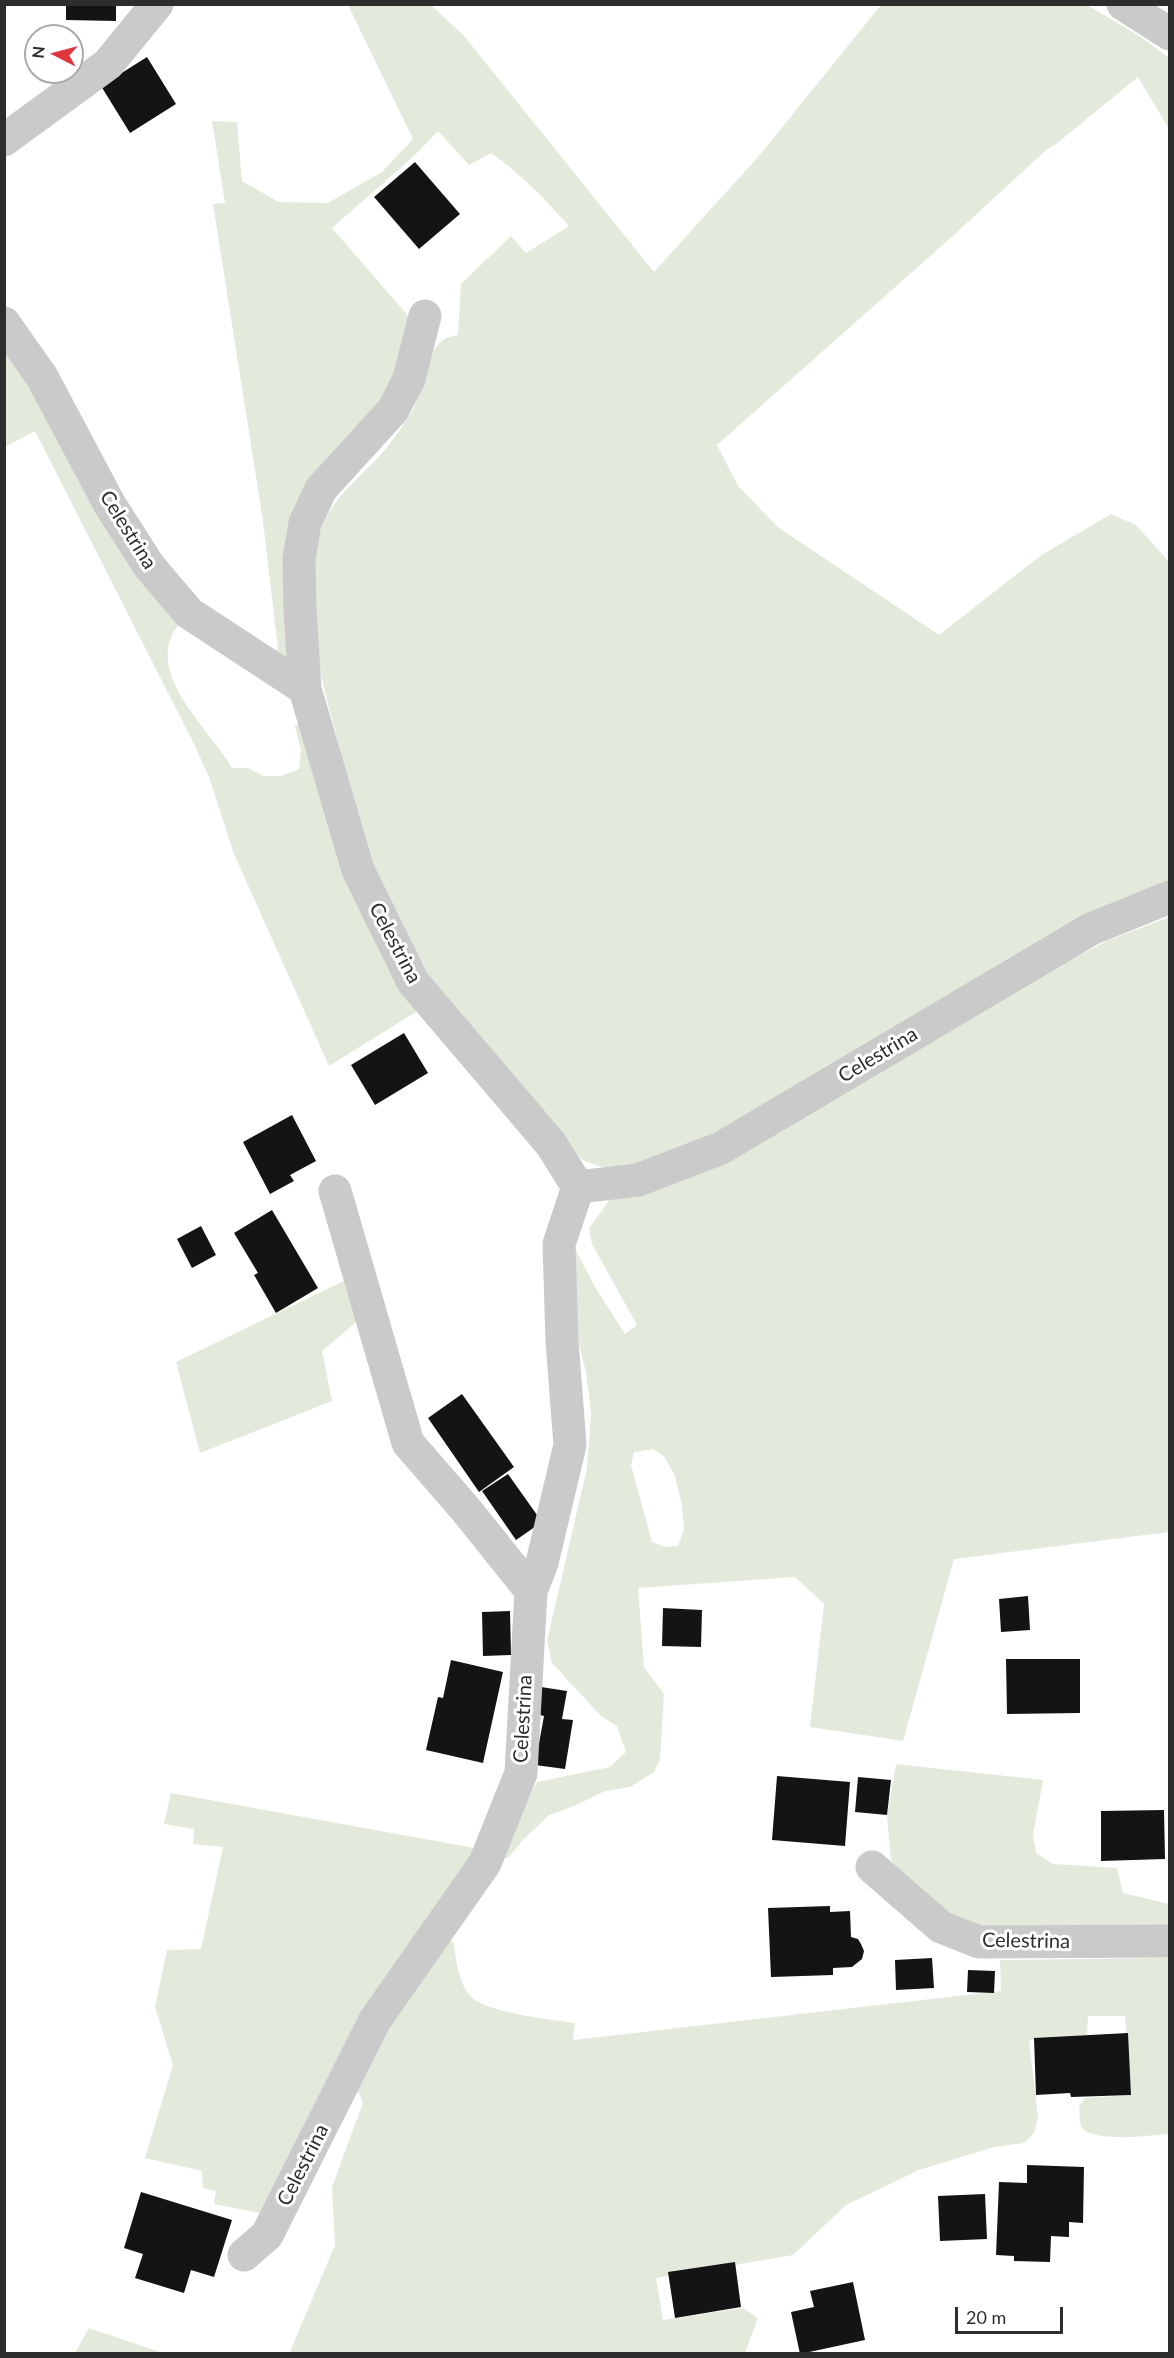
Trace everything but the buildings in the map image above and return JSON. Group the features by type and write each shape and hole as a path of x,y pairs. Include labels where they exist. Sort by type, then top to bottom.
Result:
{"street":[{"path":"4,140 108,64 157,4"},
{"path":"1123,4 1170,34"},
{"name":"Celestrina","path":"244,2254 267,2235 375,2020 485,1863 521,1773 531,1591 542,1563 570,1445 562,1341 560,1244 578,1187 551,1144 413,982 358,870 305,689 299,559 305,523 321,489 393,410 409,379 425,316"},
{"name":"Celestrina","path":"4,323 42,377 110,505 149,566 189,613 305,689"},
{"name":"Celestrina","path":"578,1187 638,1180 722,1148 1091,929 1170,897"},
{"path":"335,1191 408,1443 467,1511 531,1591"},
{"name":"Celestrina","path":"873,1867 941,1927 979,1942 1170,1941"}],"green space":[{"path":"348,5 431,5 464,36 654,272 758,157 881,5 1087,5 1141,37 1169,58 1169,129 1138,77 1046,150 717,445 738,486 779,528 939,635 1040,556 1111,514 1136,525 1169,562 1169,896 1033,956 945,1001 685,1155 637,1169 613,1169 580,1158 557,1137 489,1058 450,1007 415,953 385,896 368,854 355,811 325,693 314,633 311,574 316,544 326,517 340,496 384,451 409,416 437,346 445,339 458,335 461,284 511,236 526,253 569,226 532,187 491,153 469,165 438,131 414,156 332,228 409,317 414,337 413,355 406,388 396,411 328,486 310,512 304,526 300,540 297,574 301,661 284,667 267,657 278,649 263,521 213,204 225,203 212,121 237,122 242,181 279,202 328,203 382,172 413,139"},
{"path":"8,355 183,620 172,635 168,652 170,670 176,688 232,768 248,768 263,776 281,776 299,769 301,750 295,726 306,718 427,1005 329,1066 234,854 209,777 194,744 35,431 5,447 5,357"},
{"path":"1169,917 1169,1532 954,1559 903,1741 810,1727 824,1604 795,1577 638,1588 644,1667 664,1694 660,1759 654,1772 630,1787 605,1791 549,1815 508,1858 493,1858 537,1782 610,1767 626,1752 617,1726 601,1716 552,1663 547,1641 587,1468 591,1412 586,1372 566,1294 573,1245 595,1287 625,1334 637,1325 592,1244 589,1228 614,1194 1107,941","holes":["653,1449 664,1456 675,1476 682,1505 684,1529 678,1546 665,1547 652,1542 631,1465 634,1452"]},
{"path":"352,1277 361,1318 322,1351 332,1401 200,1453 176,1362"},
{"path":"896,1764 1043,1780 1033,1835 1036,1853 1053,1864 1117,1868 1123,1893 1169,1904 1169,1938 956,1926 909,1893 891,1859 887,1816"},
{"path":"171,1793 480,1849 270,2215 214,2204 216,2191 203,2188 202,2171 145,2158 173,2065 155,2007 167,1950 201,1949 223,1847 193,1844 194,1829 164,1824"},
{"path":"440,1931 454,1943 462,1981 474,1999 508,2012 575,2023 573,2040 1001,1991 1000,1960 1169,1958 1169,2134 1108,2137 1087,2132 1081,2126 1079,2107 1085,2098 1131,2095 1125,2016 1088,2016 1087,2035 1029,2040 1038,2117 1034,2133 1024,2143 994,2147 919,2170 846,2205 793,2255 656,2278 663,2320 743,2308 758,2318 745,2353 289,2354 335,2245 332,2187 363,2103 352,2077"},
{"path":"89,2328 163,2353 75,2353"}]}
